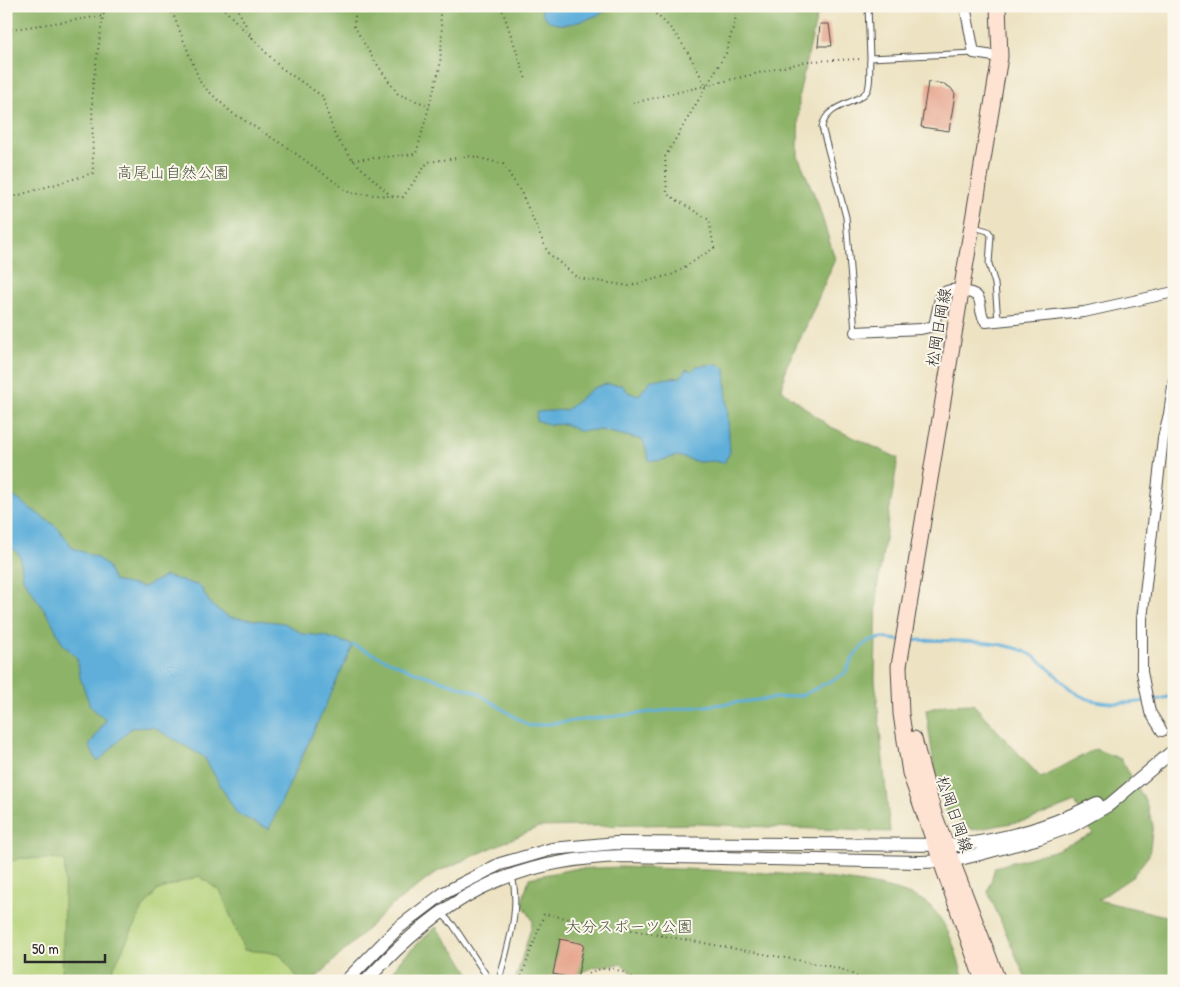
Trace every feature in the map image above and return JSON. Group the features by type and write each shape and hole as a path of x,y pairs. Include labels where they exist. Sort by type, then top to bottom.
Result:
{"main road":[{"name":"松岡日岡線","path":"998,6 1000,56 973,227 928,486 902,654 908,666 910,746 934,814 940,846 998,981"},
{"name":"松岡日岡線","path":"946,861 984,981"}],"street":[{"path":"965,6 974,53 1000,56"},
{"path":"854,332 921,329 934,326 941,294 950,289 975,293 979,297 983,318 986,322 1084,312 1174,292"},
{"path":"1162,731 1150,712 1142,672 1142,619 1168,438 1174,379"},
{"path":"366,981 402,942 440,912 477,890 512,876 560,862 604,857 946,861 1039,838 1082,816 1109,805 1174,750"},
{"path":"346,981 390,935 434,899 483,872 514,859 546,851 586,844 616,843 940,846 1016,835 1082,816"}],"lane":[{"path":"854,332 846,217 822,128 824,119 836,108 866,93 869,88 868,6"},
{"path":"870,58 974,53"},
{"path":"973,227 988,230 991,235 989,264 995,284 998,322"},
{"path":"499,981 515,913 512,876"},
{"path":"440,912 454,925 490,981"}],"path":[{"path":"6,199 93,173 92,91 106,6"},
{"path":"165,6 171,9 201,84 231,112 288,148 350,193 403,197 428,162 472,156 503,164 521,192 548,253 578,278 629,286 674,274 714,248 709,220 668,194 665,157 726,53 739,6"},
{"path":"221,6 280,67 322,96 335,136 353,160 391,196"},
{"path":"236,6 256,43"},
{"path":"356,6 354,26 398,94 430,106"},
{"path":"353,160 416,154 440,67 442,33 439,6"},
{"path":"501,6 526,79"},
{"path":"643,6 654,12 687,50 706,87"},
{"path":"6,30 103,16"},
{"path":"633,103 809,61 870,58"},
{"path":"520,981 544,914 824,965 844,970 865,981"},
{"path":"582,981 588,973 601,969 618,968 629,973 637,981"}],"green space":[{"name":"高尾山自然公園","path":"6,6 825,6 817,16 799,94 798,156 817,201 835,259 806,327 786,367 782,390 829,426 898,458 877,589 875,679 890,832 696,824 539,827 437,872 389,908 313,981 300,981 279,953 244,950 221,892 199,876 158,890 143,908 107,981 62,981 65,860 21,858 6,863"},
{"path":"973,704 1041,778 1095,749 1121,759 1146,802 1153,825 1149,855 1132,877 1098,900 1174,918 1174,981 1027,981 988,892 995,867 1054,851 1093,834 1075,802 1029,820 973,830 946,811 934,766 926,710 945,705"},
{"path":"68,854 66,981 6,981 6,857"},
{"name":"大分スポーツ公園","path":"621,867 783,874 874,885 908,894 930,906 943,922 948,931 964,981 639,981 622,964 595,967 559,981 515,981 533,921 522,903 529,878 573,869"},
{"path":"202,873 284,947 307,981 99,981 144,889"},
{"path":"436,927 460,958 474,981 388,981 400,960"}],"water":[{"path":"540,6 604,6 608,10 576,22 558,24 551,22 544,16"},
{"path":"718,364 725,369 730,452 724,463 713,461 699,462 677,456 659,461 649,460 643,440 600,430 578,431 565,424 550,425 536,420 537,412 566,410 593,388 606,384 622,385 629,393 639,395 651,380 681,377 686,369 692,371 697,366"},
{"path":"6,491 58,528 73,548 96,557 107,566 114,581 143,587 166,576 200,586 211,605 229,617 284,623 303,634 325,636 353,645 269,829 237,814 204,757 153,727 131,728 98,762 89,746 106,720 90,706 80,677 77,658 62,643 50,618 23,579 20,556 6,541"}],"building":[{"path":"820,24 829,24 832,46 818,46"},
{"path":"928,82 944,84 951,88 955,94 949,131 921,127"},
{"path":"560,939 584,944 577,979 553,974"}],"waterway":[{"path":"353,645 412,671 476,692 529,726 803,695 844,674 856,653 868,641 882,638 899,640"},
{"path":"908,640 970,641 1003,645 1017,649 1036,658 1076,693 1098,701 1124,703 1174,696"}]}
